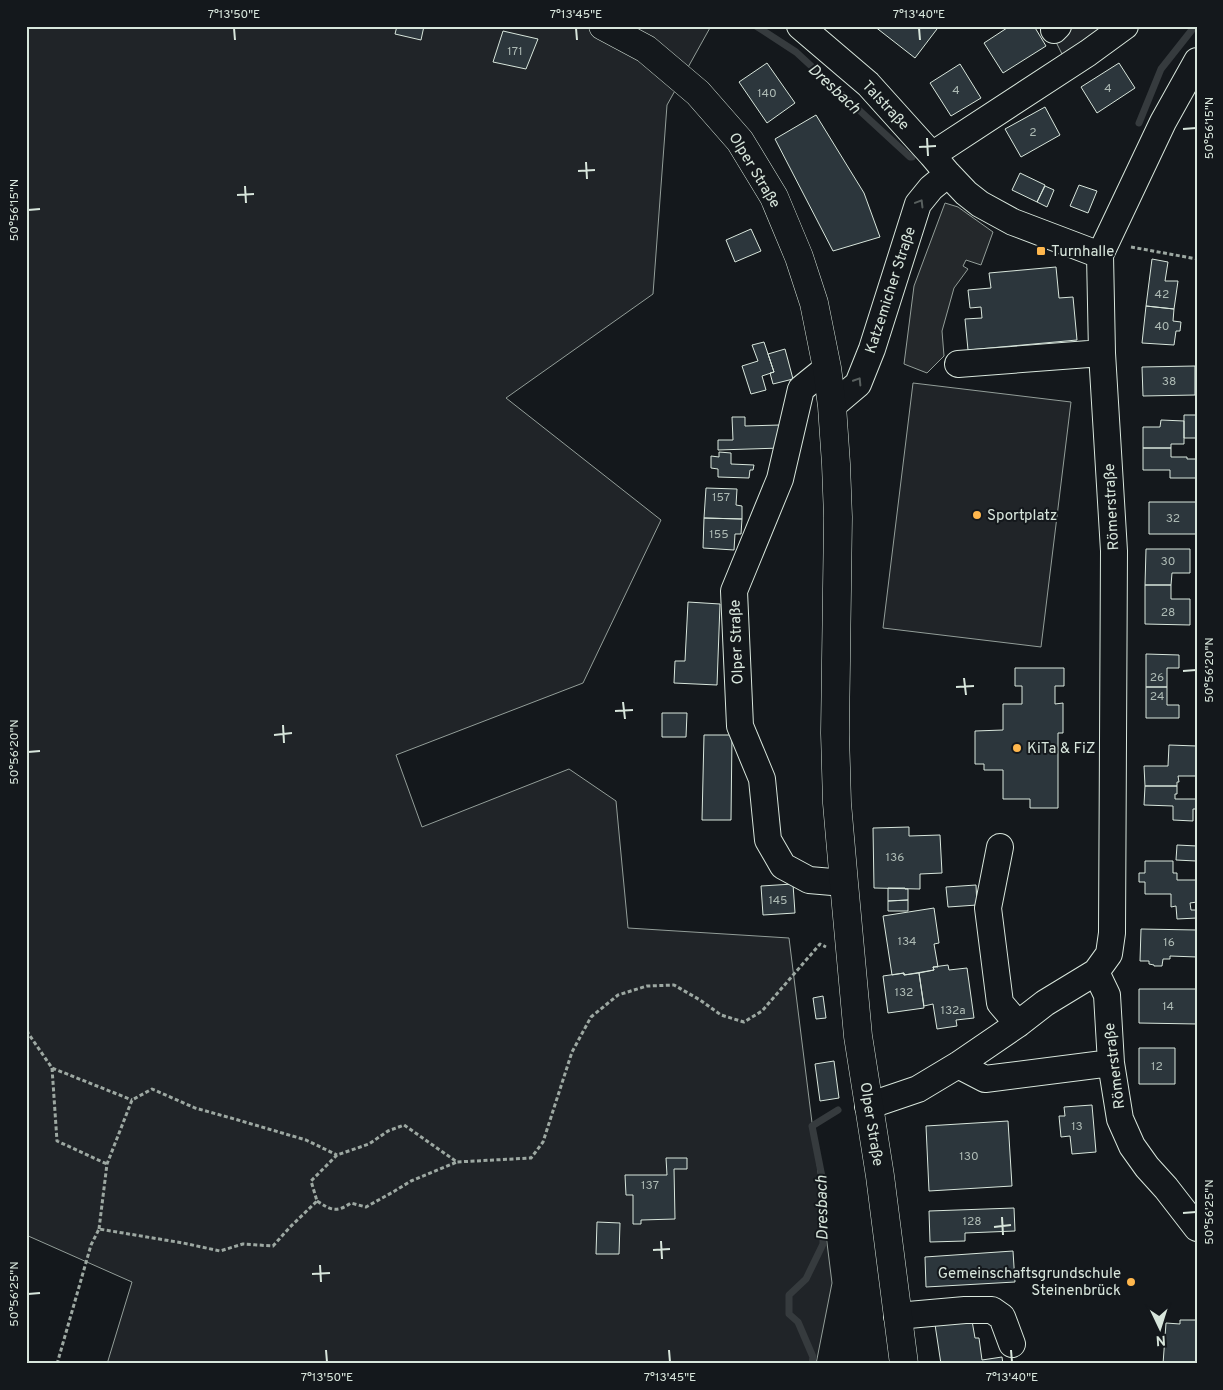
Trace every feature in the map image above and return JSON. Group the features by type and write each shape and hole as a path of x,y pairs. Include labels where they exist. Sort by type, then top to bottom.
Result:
{"main road":[{"name":"Olper Straße","path":"603,26 646,49 698,93 740,141 774,197 799,256 814,303 827,368 832,406 838,517 837,803 858,1036 880,1176 904,1364"}],"street":[{"name":"Talstraße","path":"800,26 868,84 966,193 980,204 1013,222 1103,248"},
{"name":"Katzemicher Straße","path":"832,406 858,384 872,349 918,204 930,188 940,164 1125,26"},
{"name":"Römerstraße","path":"868,1106 918,1089 958,1065 1046,1003 1096,972 1109,954 1112,933 1114,551 1102,353 1103,248 1163,122 1196,63"},
{"path":"958,364 1102,353"},
{"name":"Olper Straße","path":"827,368 801,389 780,479 734,590 740,726 762,779 768,840 783,866 809,880 844,884"},
{"path":"1000,847 988,908 1000,1003 1018,1024"},
{"name":"Römerstraße","path":"1096,972 1107,995 1111,1064 1120,1119 1132,1146 1197,1228"},
{"path":"958,1065 985,1079 1111,1064"},
{"path":"898,1316 965,1310 992,1310 1002,1317 1012,1344"}],"path":[{"path":"1103,248 1197,259"},
{"path":"457,1162 404,1125 388,1131 369,1144 337,1155 311,1181 317,1201 329,1209 344,1208 351,1203 366,1206 412,1181 457,1162 531,1158 543,1142 572,1052 591,1018 618,995 647,986 674,985 700,1000 720,1016 744,1022 762,1011 820,944 851,959"},
{"path":"26,1024 28,1033 52,1068 57,1141 107,1164"},
{"path":"52,1068 132,1100"},
{"path":"57,1364 91,1245 99,1229 107,1164 132,1100 152,1089 194,1108 306,1140 337,1155"},
{"path":"99,1229 220,1251 243,1244 273,1246 317,1201"}],"shaded area":[{"path":"26,26 711,26 667,105 653,294 506,398 661,520 583,683 396,755 422,827 569,769 616,801 628,928 789,938 832,1283 816,1364 107,1364 132,1282 26,1235"},
{"path":"1040,26 1107,26 1063,56 1056,42"},
{"path":"945,203 958,207 993,232 981,265 966,260 963,266 968,269 954,288 942,331 944,356 927,373 904,364 914,286"},
{"name":"Sportplatz","path":"913,383 1071,402 1041,647 883,628"}],"building":[{"path":"397,26 424,26 421,40 395,34"},
{"path":"874,26 934,26 937,29 915,58"},
{"path":"1010,26 1034,26 1046,46 1003,73 984,43"},
{"path":"503,31 538,39 526,69 493,62"},
{"path":"767,63 795,103 767,123 739,82"},
{"path":"1119,63 1135,88 1097,113 1081,87"},
{"path":"960,64 981,98 951,116 930,83"},
{"path":"1045,107 1060,135 1021,157 1005,129"},
{"path":"816,115 864,193 880,237 833,251 775,139"},
{"path":"1020,173 1045,185 1037,202 1012,190"},
{"path":"1079,185 1097,191 1088,213 1070,206"},
{"path":"1045,186 1054,190 1047,207 1037,202"},
{"path":"751,229 761,251 735,262 726,240"},
{"path":"1152,259 1168,262 1165,281 1178,281 1174,309 1146,306"},
{"path":"1056,267 1059,298 1073,297 1077,340 968,350 965,319 982,318 981,307 970,308 968,290 991,288 989,273"},
{"path":"1146,306 1174,309 1173,321 1181,322 1180,331 1176,331 1174,345 1142,343"},
{"path":"764,342 774,372 762,376 766,390 751,394 742,366 758,361 752,345"},
{"path":"785,349 793,379 773,384 770,373 774,372 768,354"},
{"path":"1195,366 1195,395 1143,396 1142,367"},
{"path":"1184,415 1197,415 1197,438 1184,438"},
{"path":"732,417 745,417 745,426 780,425 781,448 718,450 718,440 733,440"},
{"path":"1161,420 1184,421 1184,444 1171,444 1171,448 1143,448 1143,427 1160,427"},
{"path":"1143,448 1171,448 1171,457 1197,459 1197,478 1170,478 1170,470 1143,470"},
{"path":"719,452 731,453 731,464 754,465 753,470 750,470 749,478 718,477 718,469 711,468 711,456 719,457"},
{"path":"706,488 737,489 736,505 742,506 742,519 704,518"},
{"path":"1149,502 1197,502 1197,534 1149,534"},
{"path":"704,518 742,519 741,534 735,534 734,550 703,548"},
{"path":"1146,549 1190,549 1190,573 1172,573 1171,585 1145,585"},
{"path":"1145,585 1171,585 1171,599 1190,599 1190,625 1145,624"},
{"path":"688,602 720,604 717,685 674,683 675,661 685,661"},
{"path":"1146,654 1179,655 1179,668 1167,668 1167,687 1146,687"},
{"name":"KiTa & FiZ","path":"1015,668 1064,668 1064,686 1055,686 1055,704 1063,703 1063,733 1058,733 1058,808 1030,808 1030,799 1003,799 1003,770 984,770 984,764 975,764 975,731 1003,730 1003,704 1022,704 1022,686 1015,686"},
{"path":"1146,687 1167,687 1167,705 1179,705 1179,718 1146,718"},
{"path":"662,713 687,713 686,737 662,737"},
{"path":"704,735 732,735 731,820 702,820"},
{"path":"1169,745 1197,746 1197,776 1178,776 1179,782 1177,782 1177,786 1145,786 1144,766 1168,766"},
{"path":"1145,786 1177,786 1175,799 1197,799 1197,809 1193,809 1193,821 1173,820 1173,806 1144,805"},
{"path":"909,827 909,836 940,835 942,873 920,874 920,889 874,888 873,828"},
{"path":"1177,845 1197,846 1196,861 1176,860"},
{"path":"1145,861 1173,861 1173,873 1177,873 1177,880 1197,880 1197,902 1190,903 1191,910 1197,910 1197,918 1177,919 1176,906 1171,907 1171,894 1145,894 1145,882 1139,882 1139,873 1145,873"},
{"path":"793,884 795,913 763,915 761,886"},
{"path":"976,885 977,905 948,907 946,887"},
{"path":"888,888 908,889 908,900 888,901"},
{"path":"908,900 908,911 888,911 888,901"},
{"path":"934,908 939,943 934,944 938,967 933,967 934,970 892,975 883,916"},
{"path":"1141,929 1197,930 1197,957 1170,956 1170,959 1163,959 1162,966 1154,966 1149,964 1149,961 1140,961"},
{"path":"948,965 949,970 967,968 974,1018 956,1020 957,1026 937,1029 933,1004 924,1006 919,973 934,970 933,967"},
{"path":"904,973 904,975 919,973 924,1008 888,1013 883,976"},
{"path":"1139,989 1197,989 1197,1024 1139,1023"},
{"path":"823,996 826,1018 816,1019 813,998"},
{"path":"1139,1048 1175,1048 1175,1084 1139,1084"},
{"path":"834,1061 839,1098 820,1101 815,1064"},
{"path":"1092,1105 1096,1152 1072,1154 1070,1136 1061,1137 1059,1116 1065,1116 1064,1107"},
{"path":"1008,1121 1012,1186 929,1191 926,1126"},
{"path":"666,1158 687,1158 687,1169 674,1169 675,1219 641,1220 641,1224 633,1224 633,1195 626,1195 625,1175 667,1175"},
{"path":"1014,1208 1015,1231 965,1233 965,1241 930,1242 929,1211"},
{"path":"597,1222 620,1223 619,1254 596,1254"},
{"path":"1013,1251 1015,1282 926,1287 925,1257"},
{"path":"971,1315 975,1338 979,1338 982,1360 1002,1357 1003,1364 941,1364 934,1318"},
{"path":"1180,1320 1197,1320 1197,1364 1163,1364 1166,1323 1180,1324"}],"waterway":[{"name":"Dresbach","path":"756,26 796,52 912,157"},
{"path":"1139,123 1161,69 1195,26"},
{"name":"Dresbach","path":"812,1364 813,1357 798,1322 789,1314 789,1295 806,1279 823,1244 822,1177 812,1126 838,1110"}],"place":[{"name":"Turnhalle","path":"1041,251"},
{"name":"Sportplatz","path":"977,515"},
{"name":"KiTa & FiZ","path":"1017,748"},
{"name":"Gemeinschaftsgrundschule Steinenbrück","path":"1131,1282"}]}
